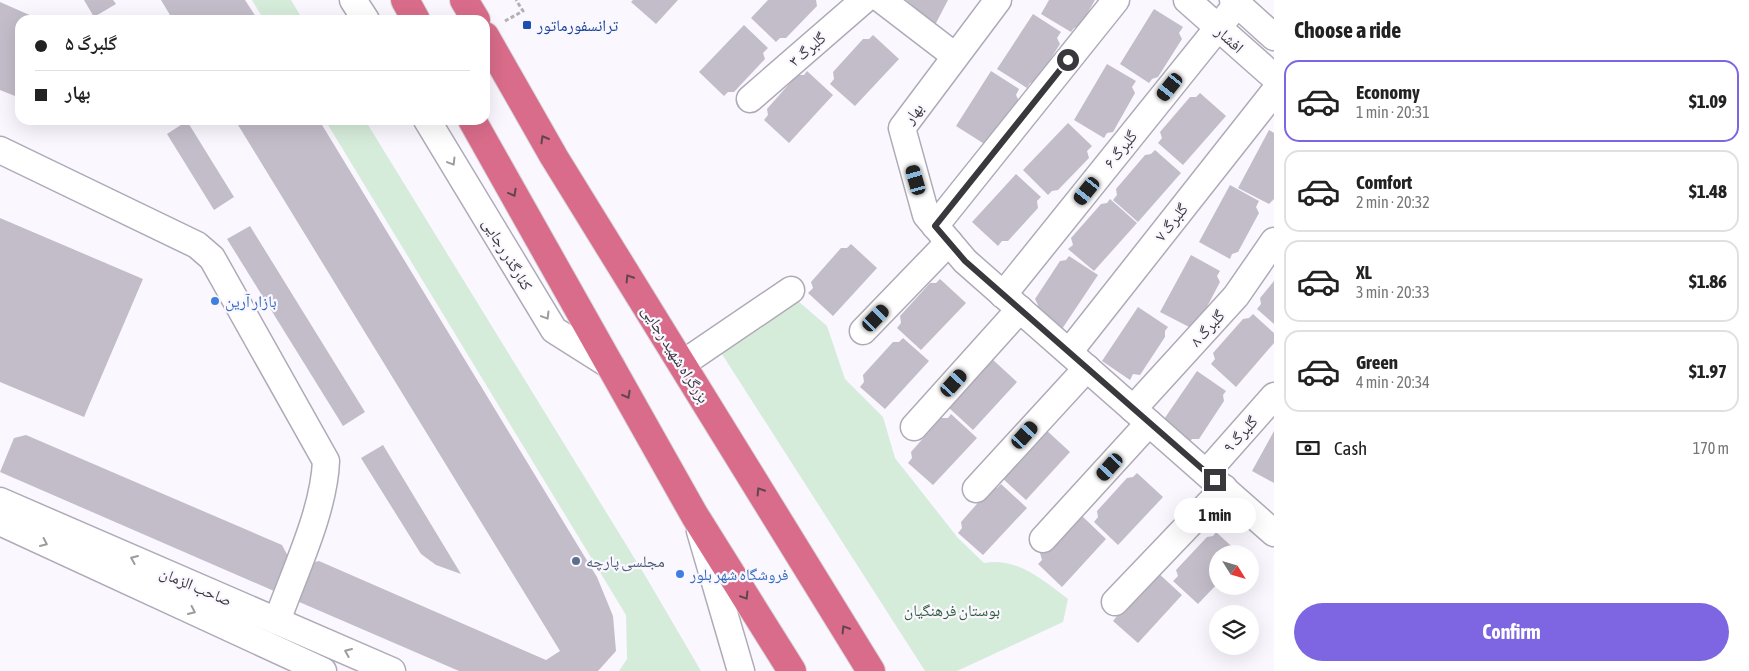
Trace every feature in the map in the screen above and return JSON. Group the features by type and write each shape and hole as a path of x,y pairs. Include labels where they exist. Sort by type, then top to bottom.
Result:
{"highway":[{"path":"405,0 413,15"},
{"path":"464,0 473,15"},
{"name":"بزرگراه شهید رجایی","path":"490,45 554,157 871,671"},
{"path":"475,125 695,516 792,671"}],"street":[{"path":"354,0 363,15"},
{"name":"گلبرگ ۳","path":"750,99 864,0"},
{"path":"882,0 955,56 998,0"},
{"path":"863,331 942,234 1116,0"},
{"name":"افشار","path":"1186,0 1274,78"},
{"name":"افشار","path":"1235,2 1274,37"},
{"name":"گلبرگ ۶","path":"914,427 1012,302 1218,28 1235,2"},
{"name":"بهار","path":"955,56 902,128 926,215 965,261 1274,533"},
{"name":"گلبرگ ۷","path":"976,489 1078,360 1274,92"},
{"name":"کنارگذر رجایی","path":"430,125 554,330 611,366"},
{"path":"0,150 197,245 212,258 326,461 325,483 277,621"},
{"name":"گلبرگ ۸","path":"1043,539 1236,296 1274,241"},
{"path":"682,364 791,290"},
{"name":"گلبرگ ۹","path":"1115,602 1215,480 1274,396"},
{"name":"صاحب الزمان","path":"0,501 392,671"},
{"path":"695,516 741,671"},
{"name":"صاحب الزمان","path":"0,522 323,671"}],"path":[{"path":"516,0 522,11"}],"green space":[{"path":"252,0 291,0 300,15 261,15"},
{"path":"328,125 368,125 646,577 701,671 619,671 627,659 626,615"},
{"name":"بوستان فرهنگیان","path":"798,301 827,326 845,379 883,417 895,458 958,538 984,563 1008,563 1018,567 1039,578 1068,599 1063,622 957,671 925,671 720,351"}],"building":[{"path":"84,0 113,0 116,4 97,15 93,15"},
{"path":"161,0 245,0 255,15 170,15"},
{"path":"633,0 678,0 656,24 631,2"},
{"path":"768,0 816,0 817,6 786,38 780,38 776,42 751,18"},
{"path":"906,0 948,0 935,25"},
{"path":"1049,0 1095,0 1080,26 1074,28 1071,32 1041,14"},
{"path":"0,2 30,15 15,15 15,96 0,90"},
{"path":"1154,9 1183,27 1179,33 1182,39 1158,77 1152,79 1149,83 1120,64"},
{"path":"1033,14 1061,32 1057,38 1060,44 1036,82 1030,83 1027,88 997,69"},
{"path":"744,25 768,48 763,53 765,59 734,92 728,92 724,96 699,72"},
{"path":"873,35 899,59 855,106 830,84 834,79 833,72 863,39 869,39"},
{"path":"1107,64 1136,81 1132,87 1135,93 1113,132 1107,133 1104,138 1074,120"},
{"path":"807,71 833,95 789,143 764,120 768,115 767,109 797,75 804,75"},
{"path":"991,71 1019,89 1016,95 1019,101 986,145 956,126"},
{"path":"1200,93 1226,116 1183,165 1158,143 1162,138 1160,132 1190,97 1196,97"},
{"path":"1068,123 1092,146 1087,151 1089,158 1058,190 1052,191 1048,195 1023,170"},
{"path":"181,125 189,125 234,197 214,210 167,134"},
{"path":"238,125 322,125 597,577 613,616 616,651 598,671 459,671 290,598 306,564 319,561 546,660 560,651"},
{"path":"1269,130 1274,133 1274,199 1269,204 1238,188"},
{"path":"1155,150 1181,173 1138,222 1113,200 1117,195 1116,189 1145,155 1151,154"},
{"path":"1016,174 1041,197 1037,201 1038,208 1008,241 1002,241 998,246 972,222"},
{"path":"1230,185 1259,201 1256,207 1259,213 1238,252 1232,254 1230,259 1199,242"},
{"path":"1110,199 1137,223 1094,271 1068,249 1073,245 1071,238 1101,204 1107,203"},
{"path":"0,218 143,279 84,417 0,382"},
{"path":"250,226 365,412 343,426 227,239"},
{"path":"851,244 877,268 833,316 808,293 813,288 811,282 841,248 847,248"},
{"path":"1191,255 1220,271 1217,276 1220,282 1199,322 1191,328 1160,312"},
{"path":"1069,256 1098,275 1062,329 1034,310 1038,305 1035,299 1060,261 1066,260"},
{"path":"940,279 966,303 921,350 897,328 901,323 900,316 930,283 936,283"},
{"path":"1274,281 1274,324 1257,309 1261,304 1260,298"},
{"path":"1138,307 1168,327 1165,331 1165,337 1140,375 1133,374 1130,380 1102,361"},
{"path":"1253,314 1274,333 1274,343 1236,387 1211,364 1215,359 1213,353 1243,319 1249,318"},
{"path":"903,338 929,361 885,409 860,387 864,382 863,375 893,342 899,342"},
{"path":"991,358 1017,382 973,430 948,407"},
{"path":"1197,371 1226,391 1223,395 1224,401 1199,439 1192,439 1188,444 1160,425"},
{"path":"951,414 977,438 933,485 908,463 912,458 911,452 941,418 948,418"},
{"path":"1044,428 1070,452 1026,500 1001,477"},
{"path":"1274,431 1274,483 1252,471"},
{"path":"26,435 282,545 289,558 274,591 0,472 14,438"},
{"path":"383,445 461,574 436,565 421,554 361,458"},
{"path":"1137,473 1163,497 1118,545 1094,522 1098,517 1097,511 1127,478 1133,477"},
{"path":"1001,484 1027,508 983,555 958,533 962,528 961,522 991,488 997,488"},
{"path":"1081,515 1106,539 1062,587 1038,564 1042,560 1040,553 1071,520"},
{"path":"1216,532 1230,545 1209,545 1209,592 1198,604 1173,581 1178,576 1176,570 1207,537 1213,536"},
{"path":"1156,571 1182,595 1138,643 1113,621 1117,616 1116,609"}],"place":[{"name":"ترانسفورماتور","path":"527,25"},
{"name":"بازار آرین","path":"215,301"},
{"name":"مجلسی پارچه","path":"576,561"},
{"name":"فروشگاه شهر بلور","path":"680,574"}],"route":[{"path":"1068,60 935,226 965,261 1215,480"}]}
